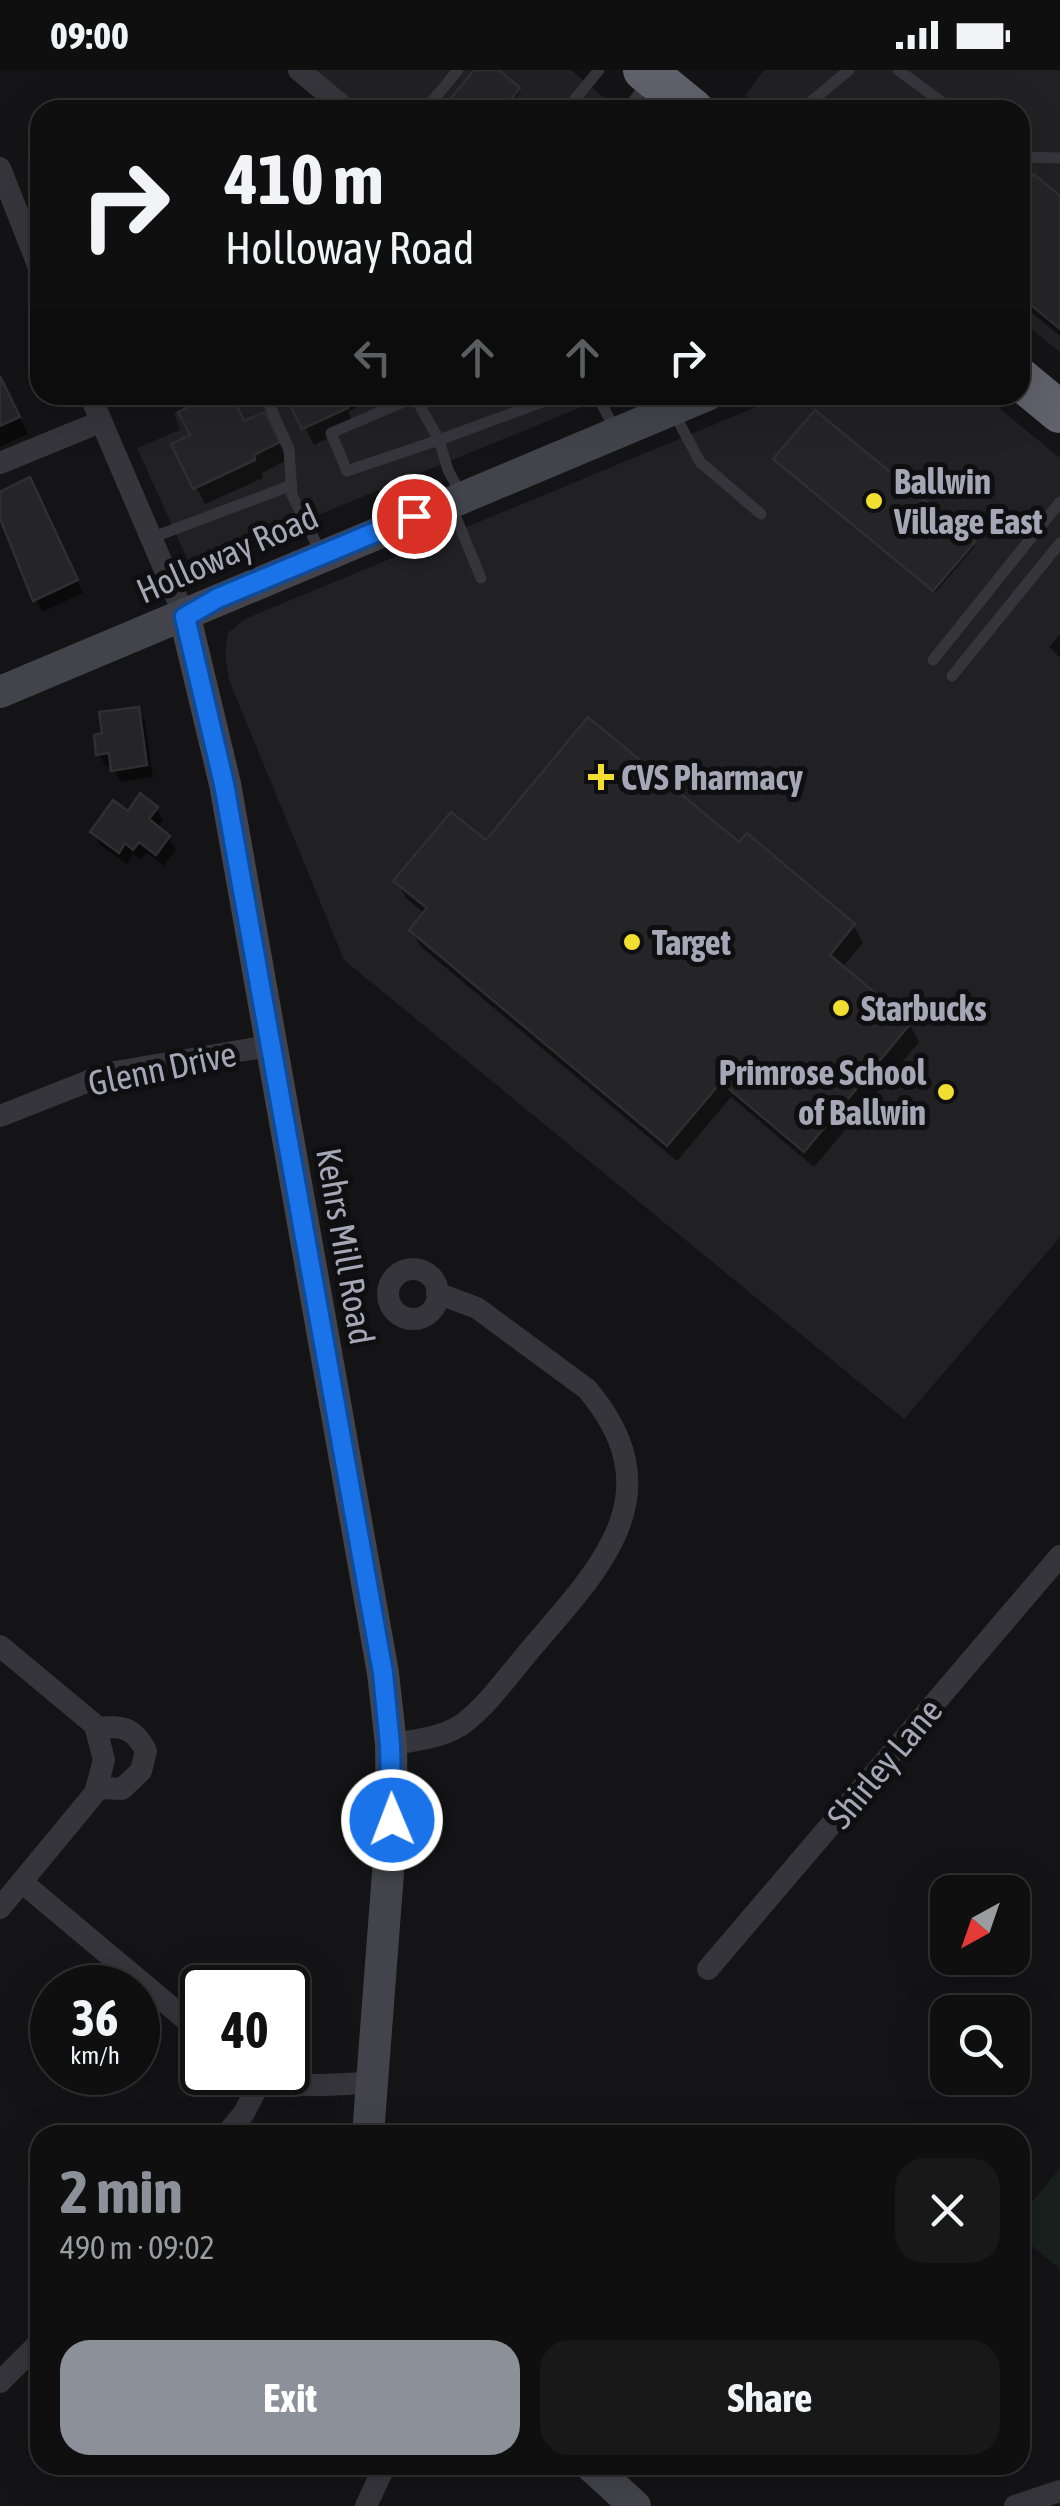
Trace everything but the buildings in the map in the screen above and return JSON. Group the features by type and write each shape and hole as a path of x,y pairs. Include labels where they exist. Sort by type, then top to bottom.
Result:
{"highway":[{"path":"648,73 681,100"},
{"path":"1030,388 1060,411"}],"street":[{"path":"299,70 335,100"},
{"path":"0,168 7,209 30,252"},
{"name":"Kehrs Mill Road","path":"94,405 185,617 224,784 383,1673 392,1820 369,2125"},
{"name":"Holloway Road","path":"0,692 679,405"},
{"path":"0,463 100,422"},
{"name":"Glenn Drive","path":"0,1116 109,1073 269,1046"},
{"path":"390,1745 444,1734 464,1723 492,1694 595,1574 617,1536 626,1496 621,1448 601,1406 587,1389 477,1308 437,1292"},
{"name":"Shirley Lane","path":"708,1970 1060,1556"},
{"path":"0,1646 96,1728 104,1760 98,1788 0,1908"},
{"path":"96,1728 120,1726 138,1736 146,1751 142,1772 122,1789 98,1788"},
{"path":"23,1882 180,2014"},
{"path":"310,2083 372,2083"},
{"path":"234,2125 250,2095"},
{"path":"0,2382 30,2352"},
{"path":"366,2506 381,2475"},
{"path":"601,2475 635,2506"},
{"path":"1015,2506 1060,2490"}],"lane":[{"path":"433,100 458,70"},
{"path":"574,100 599,70"},
{"path":"812,100 850,70"},
{"path":"898,70 939,100"},
{"path":"633,100 648,73"},
{"path":"1030,158 1060,157"},
{"path":"269,405 288,449 292,496 322,554"},
{"path":"397,405 332,433 348,471 534,405"},
{"path":"419,405 439,440 481,578"},
{"path":"602,405 617,432"},
{"path":"691,405 700,462 761,514"},
{"path":"150,538 292,486"},
{"path":"933,660 1060,502"},
{"path":"952,676 1060,543"}],"shaded area":[{"path":"313,70 571,70 607,100 349,100"},
{"path":"764,70 1060,70 1060,352 1030,328 1030,100 751,100 745,95"},
{"path":"194,405 587,405 191,567 137,448 180,430 174,413"},
{"name":"Target","path":"761,405 995,405 1060,458 1060,1237 904,1419 344,960 229,680 225,654 228,633 245,619"},
{"path":"1060,2168 1060,2269 1030,2244 1030,2205"}],"place":[{"name":"Ballwin Village East","path":"874,501"},
{"name":"CVS Pharmacy","path":"601,777"},
{"name":"Target","path":"632,942"},
{"name":"Starbucks","path":"841,1008"},
{"name":"Primrose School of Ballwin","path":"946,1092"}],"route":[{"path":"392,1820 383,1673 224,784 185,617 218,598 414,516"}]}
